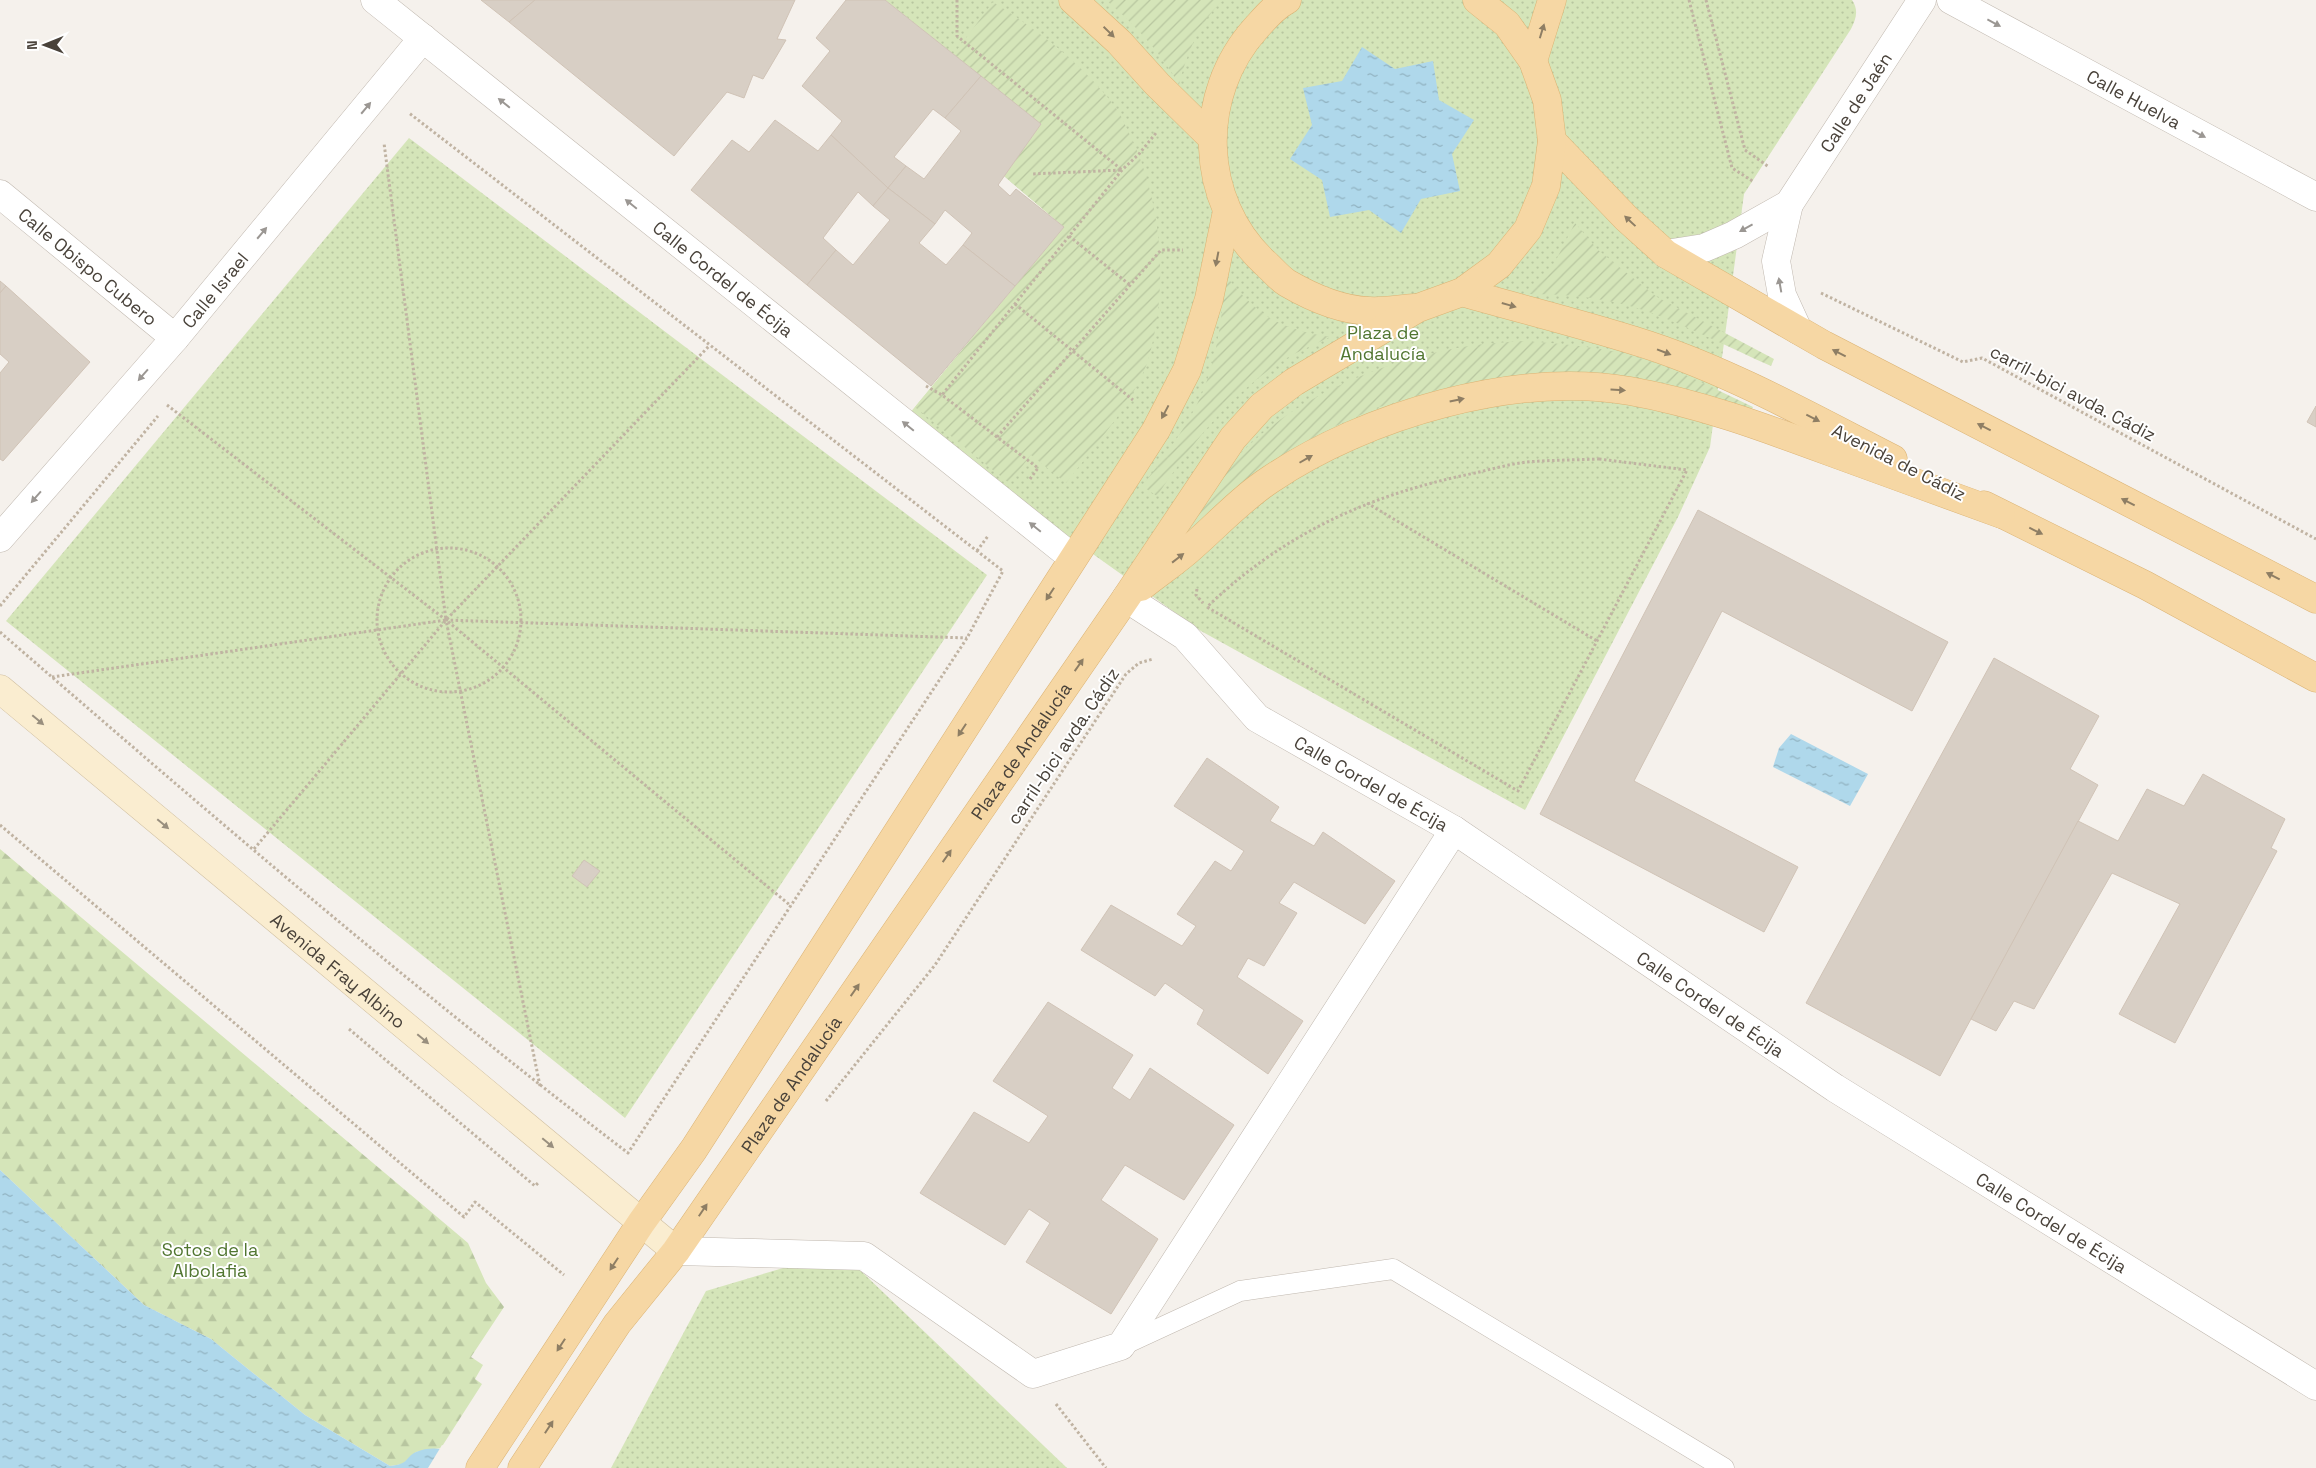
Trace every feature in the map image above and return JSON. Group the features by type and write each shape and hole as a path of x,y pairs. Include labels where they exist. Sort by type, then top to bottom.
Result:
{"main road":[{"path":"1073,0 1119,42 1211,137"},
{"name":"Plaza de Andalucía","path":"1287,0 1275,7 1242,44 1220,88 1211,137 1214,175 1227,212 1251,251 1286,282 1326,303 1368,311 1418,308"},
{"name":"Plaza de Andalucía","path":"522,1468 617,1324 676,1251 1126,598 1168,531 1233,438 1262,406 1294,382 1418,308 1462,292 1499,265 1528,229 1546,186 1552,141 1547,100 1533,62 1507,24 1477,0"},
{"path":"1533,62 1552,0"},
{"path":"1552,141 1626,218 1666,254 1798,330 2316,599"},
{"path":"480,1468 641,1223 694,1149 1161,419 1187,370 1209,299 1227,212"},
{"name":"Avenida de Cádiz","path":"1462,292 1648,346 1690,361 1792,407 2145,585 2316,678"},
{"path":"1126,598 1192,547 1232,509 1272,478 1329,446 1391,419 1451,401 1509,390 1571,387 1628,390 1696,405 1779,432 2001,514"},
{"name":"Avenida Fray Albino","path":"0,689 676,1251"}],"street":[{"name":"Calle Cordel de Écija","path":"375,0 1073,558"},
{"name":"Calle de Jaén","path":"1798,330 1782,295 1776,261 1795,197 1922,0"},
{"name":"Calle Huelva","path":"1951,0 2316,197"},
{"name":"Calle Israel","path":"0,538 175,338 423,38"},
{"name":"Calle Obispo Cubero","path":"0,194 175,338"},
{"name":"Calle de Jaén","path":"1666,254 1704,248 1734,235 1795,197"},
{"name":"Calle Cordel de Écija","path":"1126,598 1185,636 1258,718 1454,830 1835,1088 2316,1386"},
{"path":"676,1251 864,1256 1033,1374 1121,1346 1454,830"}],"lane":[{"path":"1121,1346 1240,1291 1393,1269 1724,1468"}],"path":[{"path":"957,0 958,36 1122,170"},
{"path":"1689,0 1732,168 1795,197"},
{"path":"1706,0 1745,150 1795,197"},
{"path":"942,395 1122,170 1139,154 1178,105"},
{"path":"0,632 254,849 540,1086 628,1153 967,638 1003,571 409,113 402,120"},
{"path":"378,150 390,135"},
{"path":"384,143 446,620 540,1086"},
{"path":"1030,174 1122,170"},
{"path":"1069,236 1130,286"},
{"path":"997,437 1161,250 1218,251"},
{"name":"carril-bici avda. Cádiz","path":"1798,330 1817,291 1963,362 1982,358 2316,539"},
{"path":"1015,304 1130,398 1161,419"},
{"path":"254,849 446,620 710,345"},
{"path":"926,386 942,395 1038,468"},
{"path":"0,606 173,398"},
{"path":"167,405 446,620 791,906"},
{"name":"carril-bici avda. Cádiz","path":"823,1104 935,965 1126,674 1139,663 1154,659 1166,661 1207,607 1237,578 1294,539 1366,503 1445,479 1526,462 1599,459 1687,470 1597,641"},
{"path":"1198,581 1196,595 1207,607 1518,791 1597,641 1366,503"},
{"path":"462,548 484,556 498,567 516,591 520,623 519,638 510,661 493,678 472,689 448,693 425,689 401,674 388,659 378,630 377,613 383,590 397,570 416,556 437,549 462,548"},
{"path":"52,677 446,620 967,638"},
{"path":"0,825 464,1217 475,1202 563,1274"},
{"path":"1033,1374 1106,1468"}],"green space":[{"name":"Plaza de Andalucía","path":"885,0 1852,0 1856,7 1856,14 1851,29 1744,194 1710,447 1678,517 1525,810 1201,631 1024,505 909,414 1064,227 1004,176 1041,124"},
{"path":"1106,0 1223,0 1207,18 1195,39 1179,85 1164,61 1146,39"},
{"path":"993,2 1059,49 1089,77 1116,108 1141,161 1155,216 1159,244 1159,302 1149,357 1143,373 1125,406 1066,483 1031,455 1009,483 915,407 1064,227 1004,176 1041,124 954,54"},
{"path":"409,138 987,575 625,1118 6,621"},
{"path":"1575,223 1598,250 1657,297 1774,359 1771,366 1680,324 1634,307 1589,298 1529,294 1555,262"},
{"path":"1226,276 1249,302 1271,318 1283,325 1330,337 1282,361 1244,390 1198,439 1157,496 1142,486 1184,428 1204,389 1216,347"},
{"path":"1518,341 1574,345 1629,355 1677,371 1753,407 1751,411 1678,386 1634,376 1581,374 1506,377 1440,389 1376,408 1329,429 1285,456 1192,529 1188,523 1224,472 1238,456 1285,416 1312,400 1368,373 1397,363 1457,348"},
{"name":"Sotos de la Albolafia","path":"0,849 468,1243 486,1283 504,1307 471,1357 483,1365 475,1379 482,1384 441,1448 416,1452 403,1464 390,1466 305,1415 211,1339 144,1305 0,1170"},
{"path":"840,1251 1067,1468 611,1468 706,1291"}],"water":[{"path":"1362,47 1395,69 1433,61 1439,100 1474,120 1452,154 1460,191 1421,199 1401,233 1369,210 1330,217 1322,180 1290,159 1312,125 1303,88 1342,81"},
{"path":"1791,734 1868,774 1850,806 1773,767 1779,748"},
{"path":"0,1170 144,1305 211,1339 305,1415 390,1466 401,1464 416,1452 436,1449 456,1452 494,1468 0,1468"}],"pier":[{"path":"442,1445 495,1466 496,1468 428,1468"}],"building":[{"path":"481,0 535,0 509,22"},
{"path":"535,0 795,0 777,39 786,40 763,79 753,75 744,98 727,92 674,156 509,22"},
{"path":"846,0 885,0 981,76 945,118 933,109 894,157 906,166 888,188 831,135 842,121 802,86 830,51 816,38"},
{"path":"981,76 1041,124 998,185 1010,196 1016,189 1064,227 1015,286 963,245 972,233 945,210 935,224 888,188 906,166 924,179 961,131 945,118"},
{"path":"775,120 818,151 831,135 888,188 873,206 858,192 823,238 836,250 807,285 691,190 732,140 749,152"},
{"path":"888,188 935,224 919,243 946,265 963,245 1015,286 931,386 807,285 836,250 853,265 890,220 873,206"},
{"path":"0,281 6,286 0,293"},
{"path":"6,286 90,362 3,461 0,459 0,373 9,362 0,354 0,293"},
{"path":"2316,406 2316,427 2307,422"},
{"path":"1698,510 1948,642 1912,711 1722,611 1634,781 1798,867 1764,932 1540,814"},
{"path":"1994,658 2099,716 2070,769 2098,785 1940,1076 1806,1003"},
{"path":"1207,758 1279,807 1270,821 1314,846 1323,832 1395,881 1365,924 1294,882 1279,903 1297,913 1264,966 1248,958 1237,977 1303,1021 1268,1074 1197,1024 1204,1010 1165,983 1155,996 1081,950 1111,905 1182,946 1196,926 1177,914 1215,861 1231,871 1244,851 1174,806"},
{"path":"2203,774 2285,819 2271,848 2277,851 2175,1043 2119,1014 2180,904 2112,873 2034,1009 2014,1001 1996,1031 1971,1019 2078,821 2118,841 2147,789 2184,806"},
{"path":"584,860 600,871 587,887 572,876"},
{"path":"1048,1002 1133,1055 1112,1088 1130,1100 1150,1068 1234,1125 1184,1200 1125,1165 1101,1200 1158,1239 1111,1314 1026,1262 1050,1223 1029,1209 1005,1245 920,1193 974,1112 1029,1143 1048,1116 993,1081"}]}
